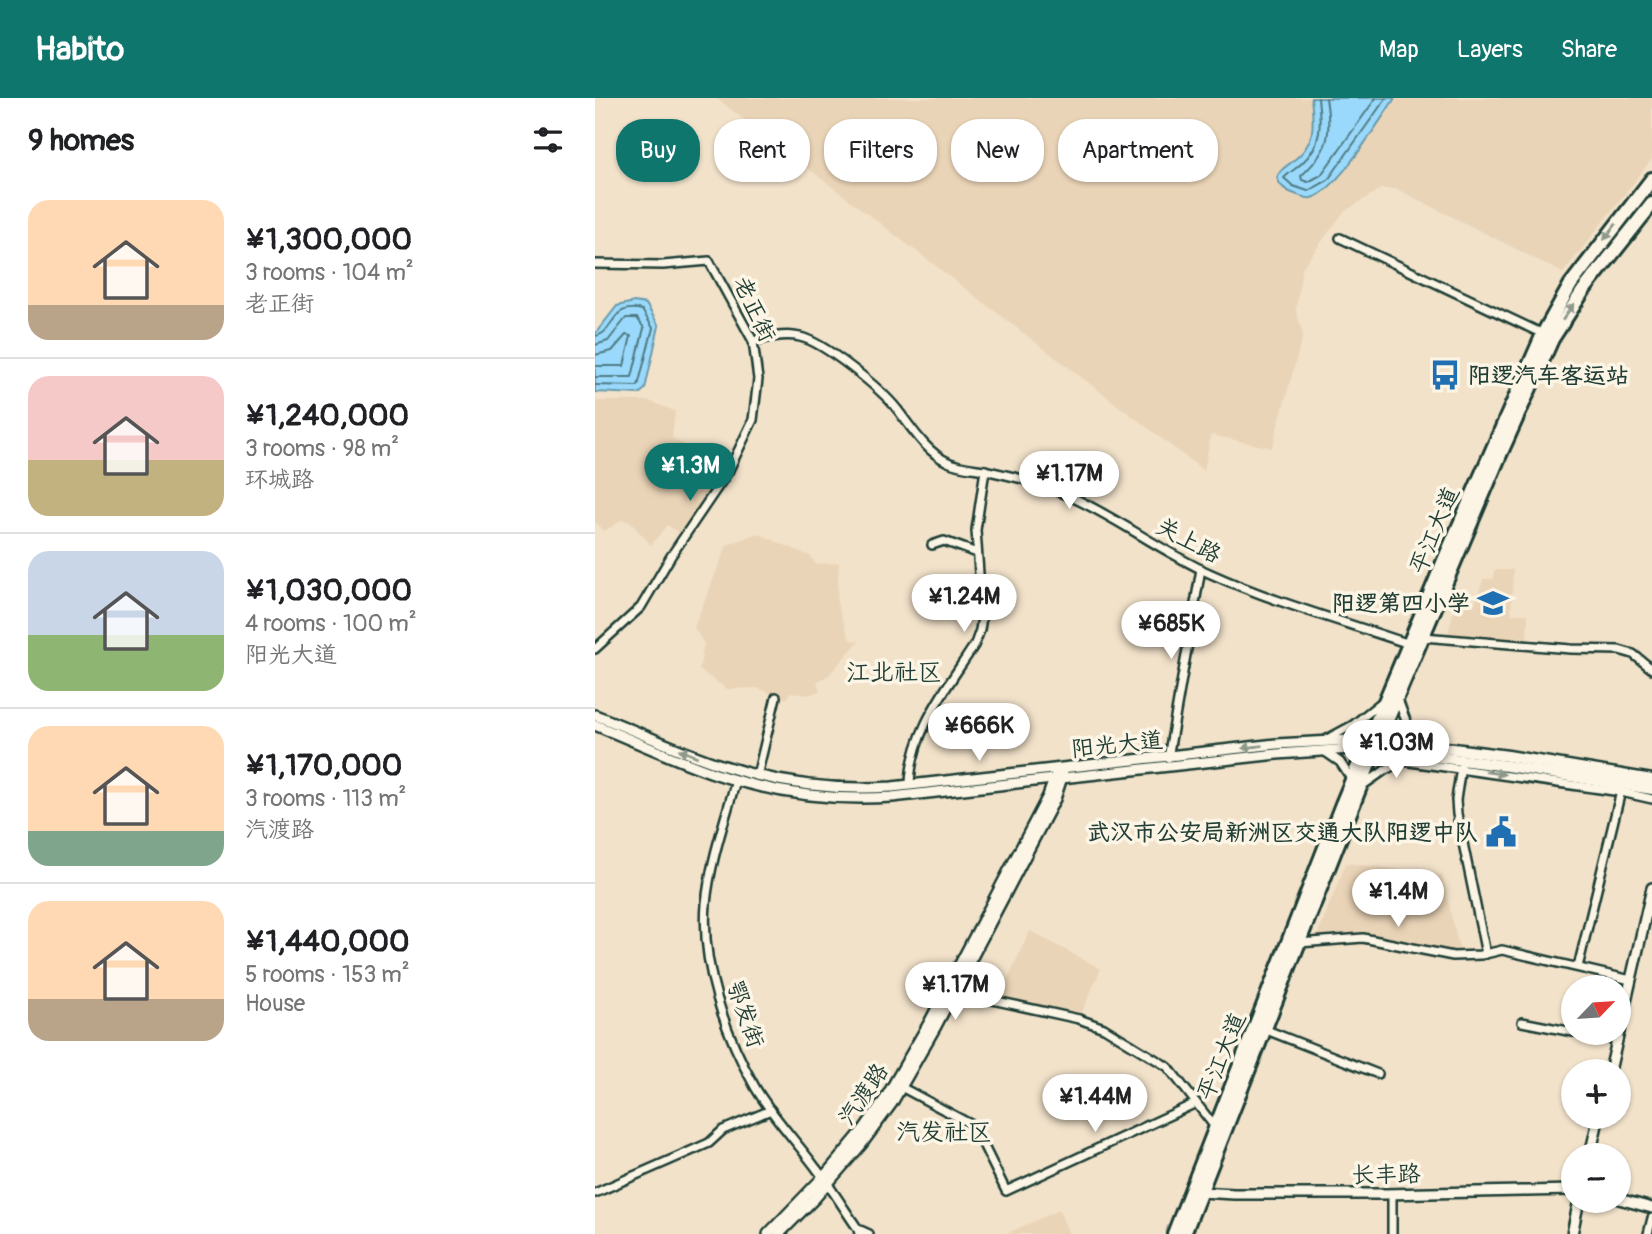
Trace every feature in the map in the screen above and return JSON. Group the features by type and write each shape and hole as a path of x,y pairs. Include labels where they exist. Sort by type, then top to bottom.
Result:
{"highway":[{"name":"平江大道","path":"1392,696 1409,644 1543,334 1575,278 1652,178"},
{"name":"平江大道","path":"1174,1234 1392,696 1422,637 1552,338 1589,283 1652,204"},
{"name":"平江大道","path":"1184,1234 1298,943 1355,784"}],"main road":[{"name":"阳光大道","path":"1372,744 1652,780"},
{"name":"阳光大道","path":"1428,750 1462,764 1622,788 1652,789"}],"street":[{"path":"1340,238 1543,334"},
{"name":"老正街","path":"595,264 663,265 709,261 753,341 757,370 757,400 753,420 728,472 671,556 641,607 595,649"},
{"name":"关上路","path":"753,341 785,335 814,342 887,397 922,440 948,462 1020,478 1063,493 1201,569 1273,598 1409,644"},
{"path":"909,785 911,761 920,733 981,630 976,520 985,470"},
{"path":"932,545 944,541 977,554"},
{"path":"1168,758 1201,569"},
{"path":"1422,637 1571,649 1619,650 1633,654 1652,668"},
{"path":"1392,696 1408,726 1428,750 1355,784 1341,762 1323,746 1392,696"},
{"path":"757,776 776,697"},
{"name":"阳光大道","path":"595,715 702,758 757,776 844,788 1060,774 1277,754 1323,746"},
{"name":"阳光大道","path":"595,725 699,768 736,780 790,792 862,798 893,797 1276,744 1372,744"},
{"path":"1403,761 1462,764 1456,800 1457,814 1486,954"},
{"name":"汽渡路","path":"779,1234 870,1134 901,1087 1055,799 1060,774"},
{"name":"汽渡路","path":"768,1234 825,1181 875,1114 917,1045 1060,774"},
{"name":"鄂发街","path":"736,780 709,881 705,916 706,943 715,987 749,1076 858,1231"},
{"path":"1578,967 1622,788 1652,799"},
{"path":"1631,979 1652,888"},
{"path":"1298,943 1363,938 1453,956 1502,950 1613,975"},
{"path":"956,987 992,1000 1096,1025 1168,1067 1215,1128"},
{"path":"1521,1022 1561,1030"},
{"path":"1264,1029 1378,1074"},
{"path":"901,1087 974,1126 1006,1191 1196,1103"},
{"path":"595,1193 709,1143 723,1130 771,1110"},
{"name":"长丰路","path":"1200,1192 1392,1194 1561,1190"},
{"path":"1392,1194 1392,1234"},
{"path":"1631,1202 1652,1208"},
{"path":"1572,1234 1577,1213"},
{"path":"1648,1234 1652,1218"},
{"path":"858,1231 869,1234"}],"shaded area":[{"path":"716,98 1652,98 1652,159 1563,273 1397,189 1381,189 1344,212 1302,268 1296,310 1303,335 1272,448 1211,435 1204,471 826,182 937,182 937,119 824,119 824,181 810,170 810,119 743,119"},
{"path":"595,401 649,401 675,411 672,438 687,447 682,466 712,489 683,535 667,525 651,545 630,522 622,520 604,531 595,522"},
{"path":"757,533 810,556 816,564 839,563 837,604 850,640 859,641 829,675 817,682 820,691 808,695 790,692 787,699 757,688 727,689 699,670 704,644 694,627 727,545"},
{"name":"阳逻第四小学","path":"1494,570 1513,570 1511,614 1528,614 1527,641 1447,636 1457,600 1474,606 1483,579 1494,579"},
{"path":"1346,863 1442,875 1460,952 1368,934 1317,936"},
{"path":"1030,931 1101,969 1080,1016 999,997"},
{"path":"1059,1210 1069,1234 1006,1234"}],"water":[{"path":"1311,98 1395,98 1332,184 1309,198 1286,190 1277,177 1301,154 1310,140 1313,125"},
{"path":"634,302 646,304 659,326 645,389 639,394 595,392 595,334 617,306"}],"place":[{"name":"阳逻汽车客运站","path":"1445,375"},
{"name":"阳逻第四小学","path":"1493,603"},
{"name":"武汉市公安局新洲区交通大队阳逻中队","path":"1501,832"}],"district":[{"name":"江北社区","path":"894,672"},
{"name":"汽发社区","path":"944,1132"}]}
